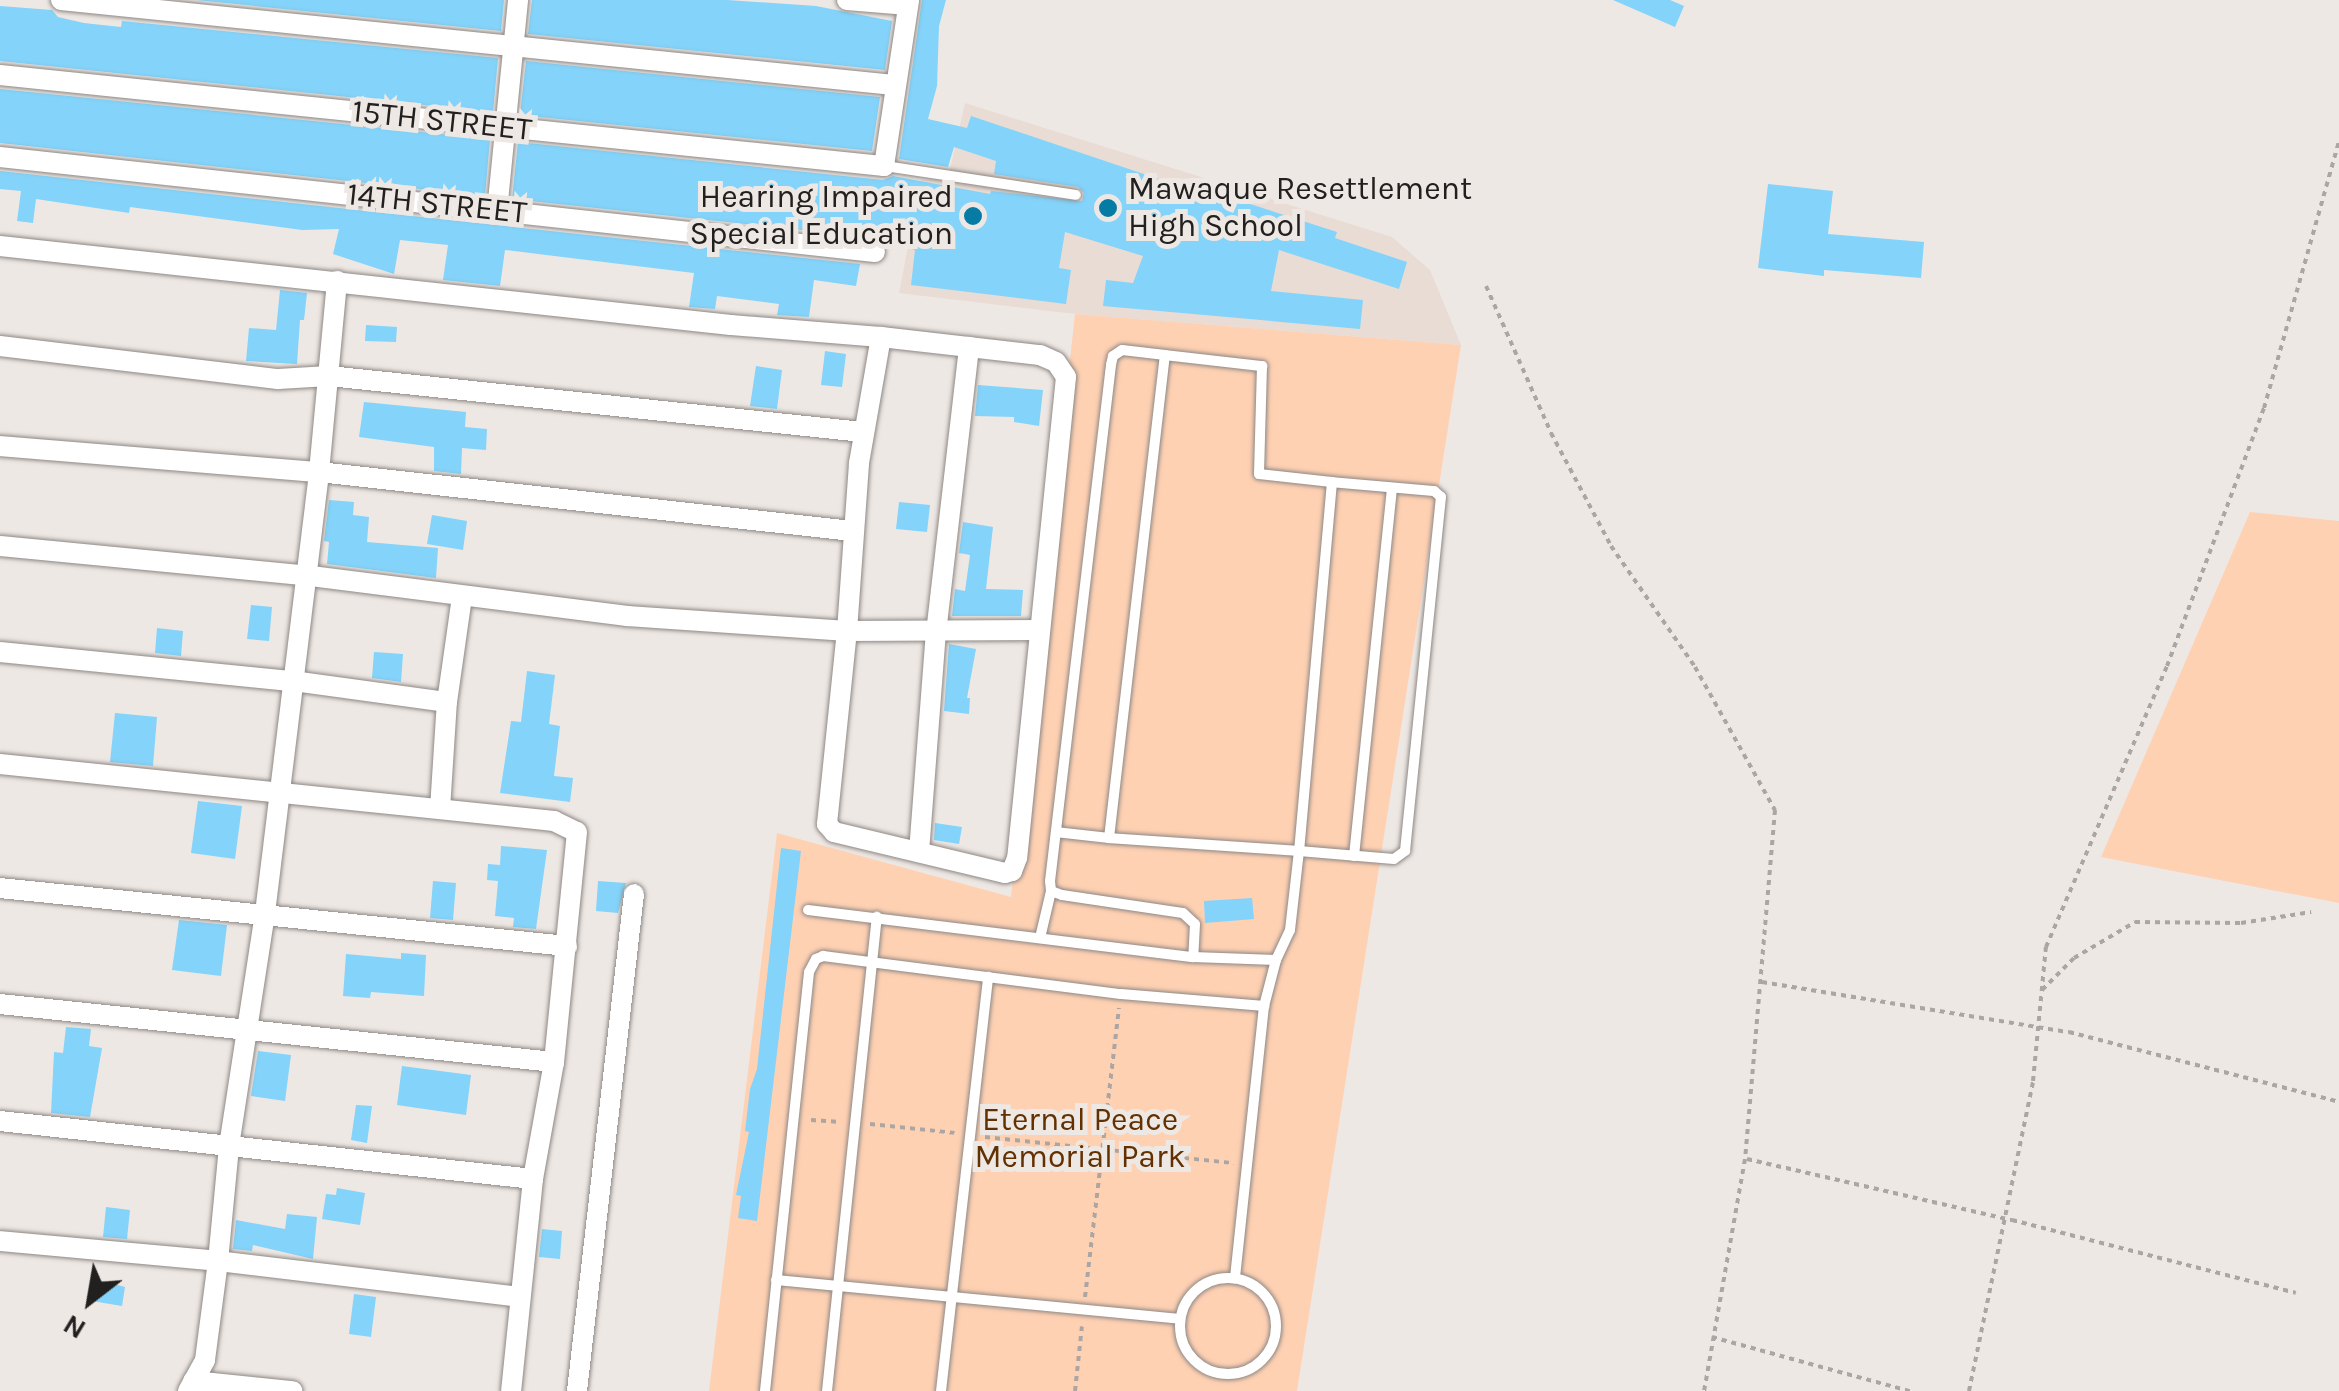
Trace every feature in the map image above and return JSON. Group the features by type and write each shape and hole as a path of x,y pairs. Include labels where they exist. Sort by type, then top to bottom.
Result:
{"street":[{"path":"60,0 512,50 894,85"},
{"path":"498,211 518,0"},
{"path":"846,0 908,2 884,166"},
{"name":"15TH STREET","path":"0,75 884,166"},
{"name":"14TH STREET","path":"0,157 875,252"},
{"path":"0,246 731,325 881,336 1040,354 1056,362 1066,377 1018,858 1012,871 987,870 834,832 827,824 847,631 852,531 863,432 881,336"},
{"path":"292,1391 190,1386 205,1360 229,1146 265,913 337,281"},
{"path":"0,346 278,379 329,376 863,432"},
{"path":"919,852 936,633 968,347"},
{"path":"0,446 318,472 852,531"},
{"path":"0,546 303,575 627,616 847,631 1039,630"},
{"path":"440,809 447,702 462,597"},
{"path":"0,652 293,681 447,702"},
{"path":"0,764 554,821 577,832 554,1062 533,1179 511,1391"},
{"path":"0,888 567,946"},
{"path":"576,1391 634,894"},
{"path":"0,1004 554,1062"},
{"path":"0,1121 533,1179"},
{"path":"0,1241 218,1261 518,1297"},
{"path":"205,1360 220,1388"}],"lane":[{"path":"884,166 1076,194"},
{"path":"1040,938 1051,890 1056,832 1113,356 1122,350 1262,366 1259,474 1434,491 1441,498 1405,851 1394,859 1056,832"},
{"path":"1110,838 1166,355"},
{"path":"1235,1278 1264,1006 1276,960 1290,930 1332,482"},
{"path":"1354,856 1392,488"},
{"path":"1051,890 1183,913 1195,924 1193,957"},
{"path":"808,910 1193,957 1276,960"},
{"path":"827,1391 876,917"},
{"path":"765,1391 811,965 823,956 1121,994 1264,1006"},
{"path":"941,1391 988,977"},
{"path":"1235,1278 1258,1288 1273,1308 1276,1334 1266,1356 1246,1372 1221,1374 1198,1364 1183,1344 1180,1320 1190,1296 1210,1281 1235,1278"},
{"path":"776,1280 1180,1320"},
{"path":"1220,1391 1221,1374"}],"path":[{"path":"1969,1391 2033,1081 2046,947 2167,666 2264,408 2339,142"},
{"path":"1486,286 1551,434 1612,546 1695,667 1775,810 1745,1159 1704,1391"},
{"path":"2042,990 2074,958 2135,922 2241,923 2311,912"},
{"path":"1762,982 2038,1027 2339,1102"},
{"path":"1076,1391 1121,994"},
{"path":"796,1120 855,1122 1249,1164"},
{"path":"1745,1159 2004,1218 2296,1293"},
{"path":"1712,1337 1910,1391"}],"shaded area":[{"name":"Mawaque Resettlement High School","path":"965,103 1392,237 1430,270 1461,345 1075,314 899,293 921,180 948,178"}],"green space":[{"name":"Eternal Peace Memorial Park","path":"1075,314 1461,345 1297,1391 709,1391 777,833 1011,897"},
{"path":"2250,512 2339,521 2339,903 2101,857"}],"building":[{"path":"196,0 504,0 501,31"},
{"path":"532,0 727,0 816,6 892,21 885,70 528,34"},
{"name":"Mawaque Resettlement High School","path":"922,0 946,0 939,26 937,86 928,119 967,128 971,116 1215,198 1216,193 1337,232 1335,238 1407,262 1399,289 1279,250 1271,291 1363,300 1360,329 1103,306 1106,280 1133,283 1143,256 1065,232 1059,268 1071,270 1066,304 911,285 915,250 876,238 512,199 518,142 883,180 893,176 990,194 991,191 1082,201 1084,193 1078,187 994,174 996,161 954,147 948,167 899,159"},
{"path":"1613,0 1670,0 1684,6 1675,27"},
{"path":"0,6 52,10 58,17 121,27 122,21 498,58 493,112 0,61"},
{"path":"526,61 880,97 872,151 520,115"},
{"path":"0,89 490,139 485,196 0,143"},
{"path":"0,171 860,264 856,286 814,280 809,317 777,315 779,304 717,296 715,309 689,307 694,273 505,250 500,286 443,280 448,245 400,240 394,274 333,254 339,229 302,230 130,207 129,213 36,199 33,223 17,221 21,191 0,189"},
{"path":"1768,184 1833,191 1828,234 1924,242 1921,278 1824,270 1824,276 1758,268"},
{"path":"280,290 307,293 304,320 300,320 297,364 246,361 249,328 276,330"},
{"path":"366,325 397,327 396,342 365,341"},
{"path":"825,351 846,354 842,387 821,385"},
{"path":"756,366 782,370 777,409 750,406"},
{"path":"978,385 1043,390 1039,426 1014,422 1014,417 975,416"},
{"path":"364,402 466,412 465,427 487,429 486,450 462,448 461,474 434,471 434,447 359,437"},
{"path":"329,500 354,502 353,515 369,517 367,542 438,548 436,578 327,564 329,542 324,541"},
{"path":"899,502 930,505 927,532 896,529"},
{"path":"432,515 467,521 463,550 427,544"},
{"path":"963,522 993,527 986,589 1023,590 1021,616 952,616 955,589 965,591 970,555 959,553"},
{"path":"251,605 272,607 269,641 247,639"},
{"path":"157,628 183,631 181,656 155,653"},
{"path":"949,644 976,649 967,698 969,714 944,711"},
{"path":"374,652 403,654 401,682 372,678"},
{"path":"527,671 555,675 549,724 560,726 554,776 573,778 570,802 500,793 511,721 521,722"},
{"path":"115,713 157,717 153,766 110,762"},
{"path":"198,801 242,806 235,859 191,853"},
{"path":"935,823 962,827 959,844 934,840"},
{"path":"501,846 547,850 536,929 513,927 514,918 495,916 498,881 487,880 488,864 500,865"},
{"path":"781,848 801,851 757,1221 738,1218 741,1196 736,1195 749,1132 745,1131 750,1089 757,1069"},
{"path":"433,881 456,883 453,920 430,918"},
{"path":"598,881 626,883 618,913 596,911"},
{"path":"1252,898 1254,919 1205,923 1204,901"},
{"path":"179,920 227,925 221,976 172,970"},
{"path":"401,953 426,955 424,996 371,992 370,998 343,996 346,954 401,959"},
{"path":"66,1027 91,1029 89,1046 102,1048 90,1117 51,1113 54,1052 63,1053"},
{"path":"258,1051 291,1055 285,1101 251,1096"},
{"path":"402,1066 471,1075 466,1115 397,1105"},
{"path":"356,1105 372,1106 367,1143 351,1140"},
{"path":"337,1188 365,1193 360,1225 322,1219 326,1194 336,1195"},
{"path":"106,1207 130,1210 127,1239 103,1237"},
{"path":"287,1214 317,1217 313,1259 253,1245 252,1251 233,1249 236,1220 285,1229"},
{"path":"542,1229 562,1231 560,1259 539,1257"},
{"path":"96,1279 125,1287 122,1306 92,1301"},
{"path":"354,1294 376,1297 371,1337 349,1334"}],"place":[{"name":"Mawaque Resettlement High School","path":"1108,208"},
{"name":"Hearing Impaired Special Education","path":"973,216"}]}
